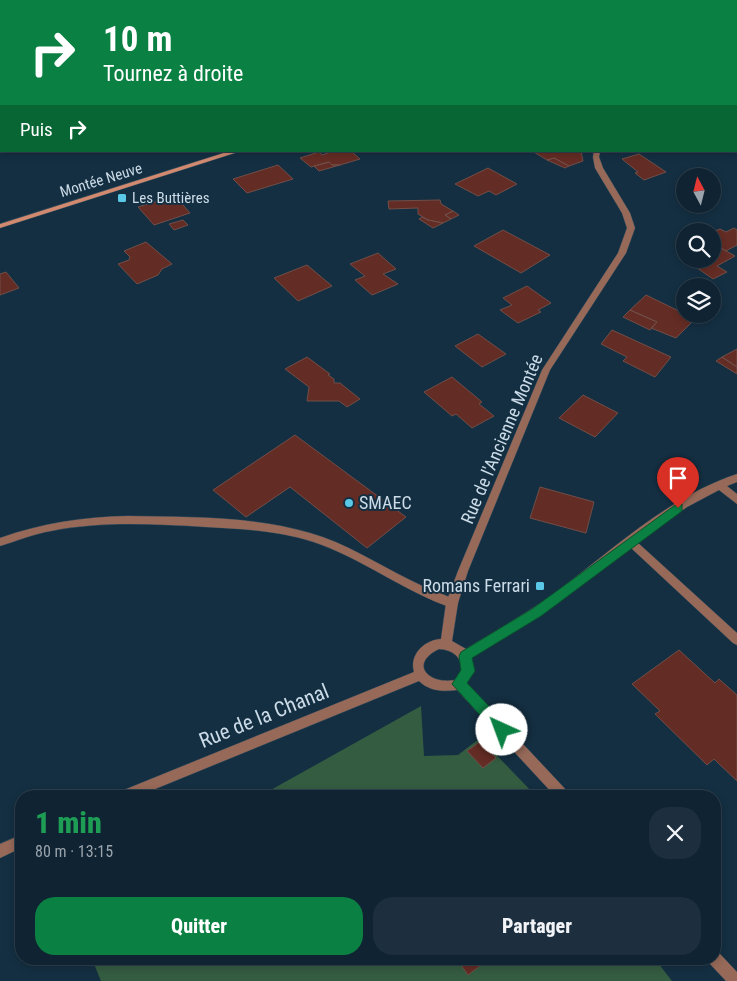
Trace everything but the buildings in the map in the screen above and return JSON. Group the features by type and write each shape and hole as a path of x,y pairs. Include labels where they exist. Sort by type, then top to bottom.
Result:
{"street":[{"name":"Montée Neuve","path":"0,226 235,152"},
{"name":"Rue de l'Ancienne Montée","path":"446,644 452,603 463,571 546,370 622,253 631,228 626,212 599,168 597,152"},
{"path":"465,656 536,612 678,508 719,485 737,478"},
{"path":"719,485 737,500"},
{"path":"0,542 18,535 66,524 131,518 268,526 325,541 400,580 452,603"},
{"path":"631,542 737,640"},
{"path":"438,644 454,646 465,656 468,671 459,684 442,688 426,681 420,675 418,662 424,650 438,644"},
{"name":"Rue de la Chanal","path":"139,790 420,675"},
{"path":"459,684 557,790"},
{"path":"0,851 15,844"},
{"path":"721,965 736,981"}],"green space":[{"path":"421,706 424,756 458,755 480,738 530,790 271,790"},
{"path":"94,965 660,965 672,981 101,981"}],"place":[{"name":"Les Buttières","path":"122,198"},
{"name":"SMAEC","path":"349,503"},
{"name":"Romans Ferrari","path":"540,586"}],"route":[{"path":"502,730 459,684 465,678 468,671 465,656 536,612 678,508"}]}
